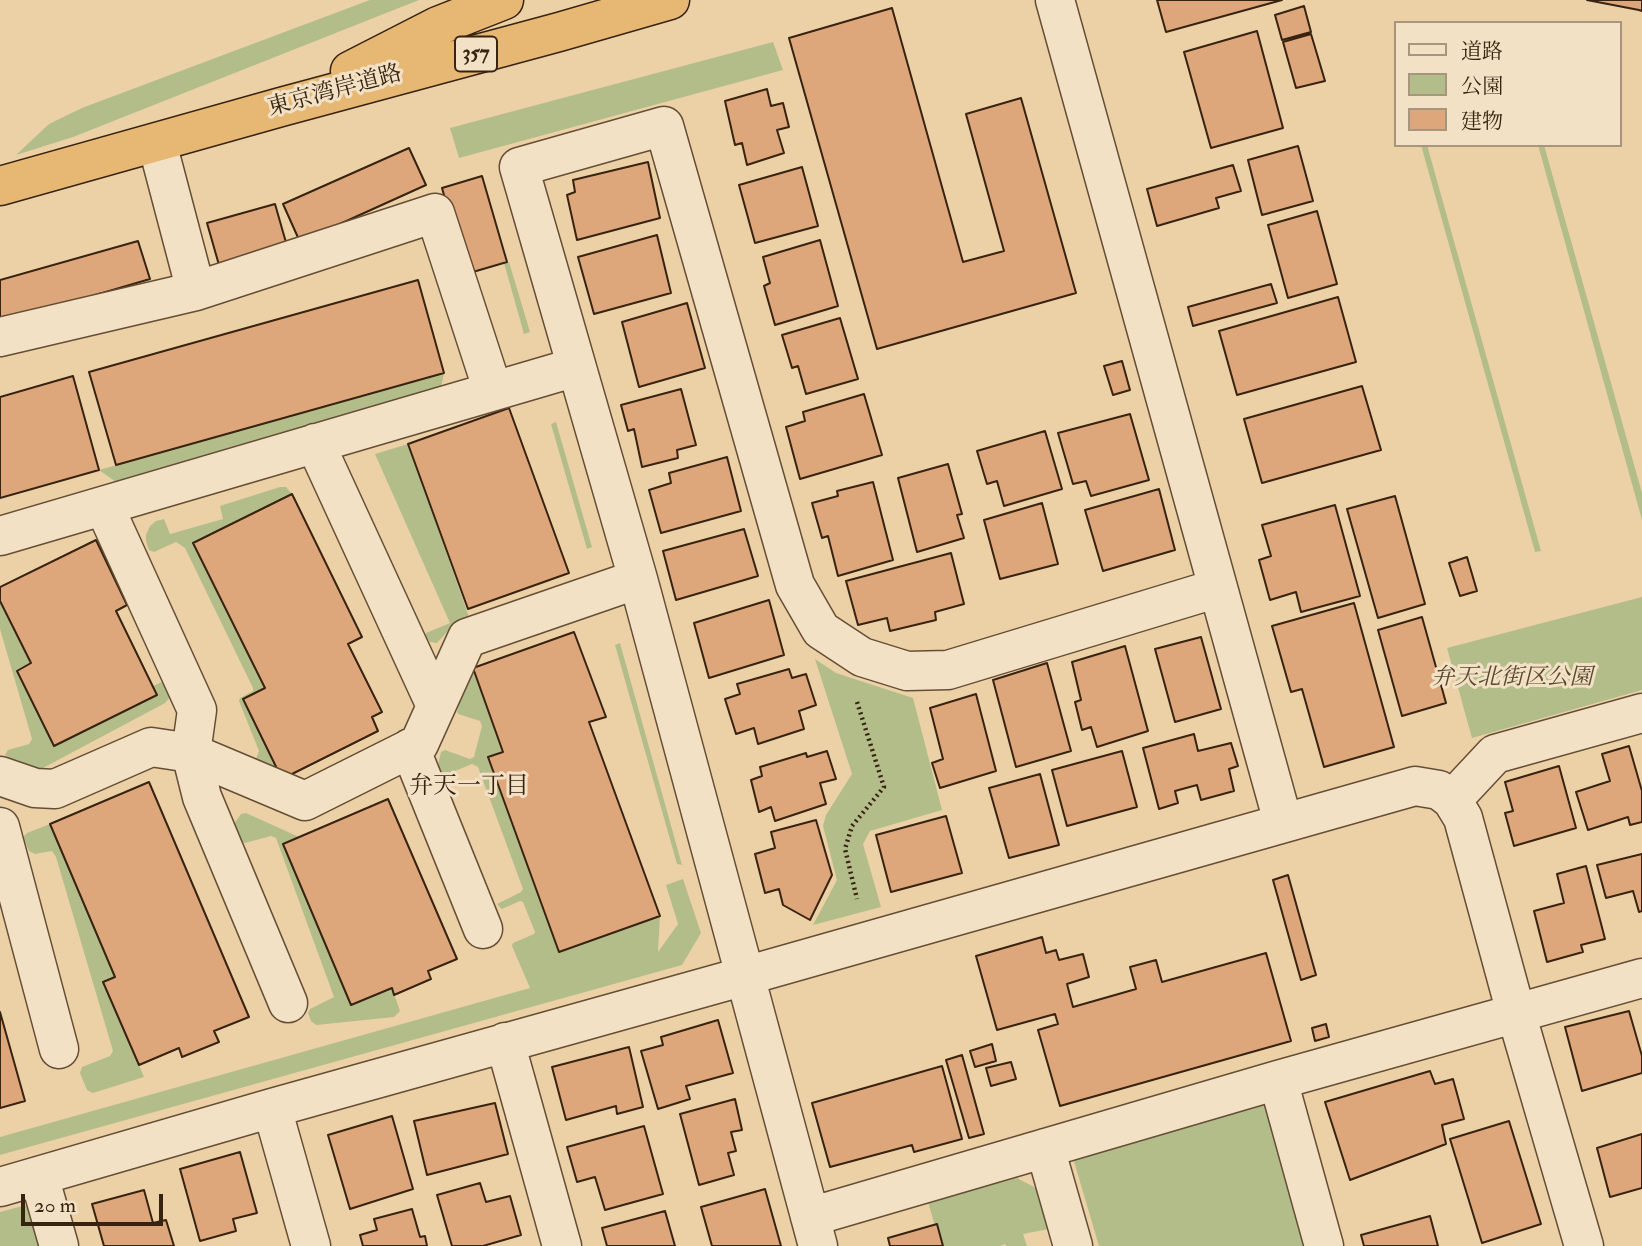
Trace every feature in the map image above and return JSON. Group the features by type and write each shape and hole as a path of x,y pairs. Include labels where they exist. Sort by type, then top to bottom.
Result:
{"highway":[{"name":"357","path":"281,107 438,26 504,0"},
{"name":"東京湾岸道路","path":"0,186 670,0"}],"street":[{"path":"1055,0 1283,822"},
{"path":"1218,588 948,670 907,671 862,657 821,630 795,586 664,127 519,167 638,579 814,1231 1045,1148 1642,978"},
{"path":"157,143 196,290"},
{"path":"0,337 196,290 435,213 493,391"},
{"path":"0,536 576,367"},
{"path":"315,443 436,706"},
{"path":"104,506 197,710 191,753 202,797 288,1003"},
{"path":"0,776 35,788 55,789 151,747 191,753 305,801 419,744 467,638 638,579"},
{"path":"1452,800 1495,754 1642,713"},
{"path":"410,748 483,929"},
{"path":"0,1187 1415,786 1439,790 1452,800 1463,818 1584,1246"},
{"path":"0,827 59,1049"},
{"path":"505,1042 562,1246"},
{"path":"1278,1080 1324,1246"},
{"path":"272,1108 310,1246"},
{"path":"1045,1148 1073,1246"},
{"path":"39,1176 59,1246"}],"path":[{"path":"862,657 854,694 884,787 852,826 845,849 856,891 863,942"}],"green space":[{"path":"370,0 419,0 73,137 16,155 49,124 82,108"},
{"path":"773,42 783,70 459,158 450,128"},
{"path":"1422,147 1428,147 1541,551 1535,552"},
{"path":"1539,147 1545,147 1642,493 1642,520"},
{"path":"509,262 530,332 524,334 504,263"},
{"path":"444,373 441,387 116,482 99,470"},
{"path":"556,422 592,547 587,549 551,424"},
{"path":"408,444 469,617 456,622 437,643 430,642 425,637 426,633 450,623 375,454"},
{"path":"286,487 292,494 265,688 243,699 282,779 253,767 259,751 239,701 253,691 253,688 185,548 176,542 154,552 149,550 146,541 150,526 156,521 164,519 170,534 223,519 220,506"},
{"name":"弁天北街区公園","path":"1642,597 1642,690 1472,738 1447,648"},
{"path":"0,601 31,663 17,671 54,745 157,695 153,686 166,680 170,697 165,703 43,768 26,770 5,755 8,750 29,744 32,739 0,629"},
{"path":"620,643 682,865 677,864 615,645"},
{"path":"815,659 836,673 913,698 942,810 870,831 863,844 881,907 813,925 837,880 823,826 826,815 852,774"},
{"path":"473,668 503,752 488,758 559,952 660,916 658,952 678,924 666,885 683,879 701,933 682,965 0,1155 0,1137 530,988 512,946 535,932 523,902 502,909 497,904 523,889 478,767 472,764 445,775 438,764 441,752 445,750 470,759 474,757 482,726 480,721 457,712 469,672"},
{"path":"246,813 299,837 283,845 351,1004 392,988 400,1011 394,1017 316,1025 311,1021 308,1013 310,1009 334,997 276,838 271,836 245,843 233,827 241,814"},
{"path":"50,824 115,977 104,982 144,1077 93,1093 87,1090 80,1073 82,1067 110,1056 113,1051 56,857 52,851 35,854 29,851 23,837"},
{"path":"1265,1104 1306,1246 1099,1246 1073,1158"},
{"path":"1017,1178 1038,1189 1049,1229 1023,1234 1027,1246 941,1246 928,1202"},
{"path":"30,1204 42,1246 0,1246 0,1212"}],"building":[{"path":"1157,0 1282,0 1166,32"},
{"path":"1587,0 1642,0 1642,11 1639,10"},
{"path":"1304,6 1311,32 1282,40 1275,15"},
{"path":"892,8 963,262 1004,251 966,114 1021,98 1076,293 877,349 789,38"},
{"path":"1257,31 1283,128 1211,148 1184,52"},
{"path":"1311,34 1325,81 1296,88 1283,42"},
{"path":"767,89 771,106 783,103 789,127 777,130 784,153 747,165 742,143 735,145 725,101"},
{"path":"1298,146 1313,201 1262,215 1248,160"},
{"path":"409,148 426,185 300,242 283,204"},
{"path":"648,162 660,218 577,240 567,195 575,192 573,180"},
{"path":"1233,165 1241,191 1216,198 1219,208 1157,226 1147,189"},
{"path":"802,167 818,226 755,243 739,185"},
{"path":"482,176 507,262 466,274 442,188"},
{"path":"275,204 287,246 219,265 207,223"},
{"path":"1317,211 1337,284 1288,298 1268,225"},
{"path":"657,235 671,293 594,314 578,257"},
{"path":"820,240 838,306 775,325 764,286 770,283 763,257"},
{"path":"138,241 150,279 0,323 0,280"},
{"path":"418,280 444,373 116,465 89,372"},
{"path":"1271,284 1277,303 1193,326 1188,307"},
{"path":"1338,297 1356,362 1237,395 1219,331"},
{"path":"687,303 705,368 639,387 622,322"},
{"path":"840,318 858,379 806,394 798,366 792,368 782,335"},
{"path":"1122,361 1130,390 1113,395 1104,366"},
{"path":"73,376 99,470 0,498 0,397"},
{"path":"1362,386 1381,450 1262,483 1244,419"},
{"path":"681,389 696,445 677,450 678,458 642,467 634,429 628,431 621,405"},
{"path":"864,394 882,455 800,479 786,427 805,421 803,412"},
{"path":"509,408 569,573 468,609 408,444"},
{"path":"1130,414 1149,480 1091,496 1086,481 1073,484 1058,433"},
{"path":"1045,431 1062,489 1004,506 997,481 987,484 977,451"},
{"path":"727,457 741,511 661,533 649,490 671,483 669,473"},
{"path":"948,464 962,514 957,515 964,538 917,552 898,478"},
{"path":"873,482 893,560 838,576 828,536 822,538 812,503 838,496 837,491"},
{"path":"1159,489 1175,550 1103,571 1085,510"},
{"path":"292,494 362,637 348,644 382,712 372,717 378,731 282,779 243,699 265,688 193,543"},
{"path":"1395,496 1425,604 1378,618 1347,509"},
{"path":"1042,503 1058,564 1000,579 984,520"},
{"path":"1335,505 1360,596 1301,612 1296,592 1270,600 1259,560 1271,556 1262,525"},
{"path":"744,529 758,576 676,600 663,551"},
{"path":"96,540 127,605 116,611 157,695 54,746 17,671 31,663 0,601 0,587"},
{"path":"951,553 964,604 935,612 936,620 890,631 887,618 858,625 846,581"},
{"path":"1467,557 1477,591 1460,596 1449,563"},
{"path":"769,600 784,655 709,678 694,623"},
{"path":"1354,603 1394,747 1324,767 1302,689 1291,692 1272,626"},
{"path":"1422,617 1446,703 1402,716 1378,630"},
{"path":"574,632 606,717 589,722 660,916 559,952 488,757 503,752 473,668"},
{"path":"1201,637 1221,709 1175,722 1155,649"},
{"path":"1125,646 1148,731 1097,747 1091,727 1082,730 1075,702 1081,700 1072,662"},
{"path":"1047,663 1071,751 1016,767 993,680"},
{"path":"789,669 792,678 806,674 816,705 799,711 804,729 758,744 754,728 736,734 725,699 740,694 737,684"},
{"path":"976,694 996,771 940,788 932,763 943,759 930,708"},
{"path":"1194,734 1198,751 1231,743 1238,766 1229,769 1234,791 1201,800 1197,785 1175,791 1178,803 1159,809 1143,748"},
{"path":"1629,746 1642,791 1642,822 1630,825 1628,817 1588,830 1576,792 1610,781 1602,754"},
{"path":"827,751 836,779 820,783 826,804 775,821 771,807 759,812 751,780 762,776 760,767 806,753 807,757"},
{"path":"1122,751 1137,807 1067,826 1052,770"},
{"path":"1559,766 1576,828 1514,846 1505,813 1513,811 1505,782"},
{"path":"1040,774 1059,845 1009,858 989,788"},
{"path":"149,782 249,1017 214,1031 219,1042 182,1057 179,1048 139,1065 103,982 115,977 50,824"},
{"path":"388,799 457,959 428,971 431,979 394,995 392,988 351,1005 283,844"},
{"path":"946,816 962,873 891,892 876,835"},
{"path":"816,820 832,875 810,920 783,905 779,889 765,893 755,854 775,848 771,832"},
{"path":"1642,854 1642,911 1639,912 1633,891 1606,898 1597,865"},
{"path":"1586,866 1605,939 1581,945 1583,952 1547,962 1534,911 1564,903 1557,874"},
{"path":"1288,875 1316,975 1301,980 1273,880"},
{"path":"1042,937 1046,953 1056,950 1059,960 1083,954 1089,977 1067,984 1073,1007 1136,989 1130,967 1156,960 1162,982 1266,953 1291,1041 1060,1106 1038,1030 1058,1024 1055,1014 997,1030 976,956"},
{"path":"1629,1011 1642,1056 1642,1073 1582,1091 1565,1027"},
{"path":"0,1012 25,1101 0,1108"},
{"path":"718,1020 733,1073 686,1086 690,1099 658,1109 641,1051 663,1045 661,1037"},
{"path":"1326,1024 1329,1037 1315,1041 1312,1028"},
{"path":"992,1044 996,1061 975,1067 970,1051"},
{"path":"629,1047 643,1107 617,1114 616,1106 566,1120 552,1067"},
{"path":"962,1055 984,1134 969,1138 946,1060"},
{"path":"1011,1062 1016,1079 991,1086 986,1068"},
{"path":"942,1066 962,1139 914,1152 912,1145 830,1167 812,1103"},
{"path":"1430,1071 1435,1084 1453,1079 1464,1119 1442,1125 1446,1144 1350,1180 1325,1102"},
{"path":"735,1099 742,1130 731,1132 736,1151 728,1153 734,1175 699,1185 680,1114"},
{"path":"495,1103 508,1154 427,1175 414,1121"},
{"path":"392,1116 413,1189 350,1209 328,1135"},
{"path":"1509,1121 1541,1224 1482,1243 1450,1139"},
{"path":"644,1126 663,1194 605,1210 595,1177 577,1182 567,1147"},
{"path":"1642,1134 1642,1188 1610,1197 1597,1148"},
{"path":"240,1152 257,1213 233,1219 236,1231 200,1241 180,1169"},
{"path":"480,1183 486,1202 510,1196 521,1235 483,1246 452,1246 437,1195"},
{"path":"765,1189 781,1246 712,1246 701,1207"},
{"path":"144,1190 153,1223 166,1220 174,1246 104,1246 92,1204"},
{"path":"412,1209 420,1237 425,1236 427,1246 363,1246 360,1235 377,1230 374,1219"},
{"path":"665,1211 675,1246 607,1246 602,1228"},
{"path":"1430,1216 1438,1246 1364,1246 1361,1235"},
{"path":"937,1224 943,1246 890,1246 888,1238"}],"district":[{"name":"弁天一丁目","path":"469,788"}]}
